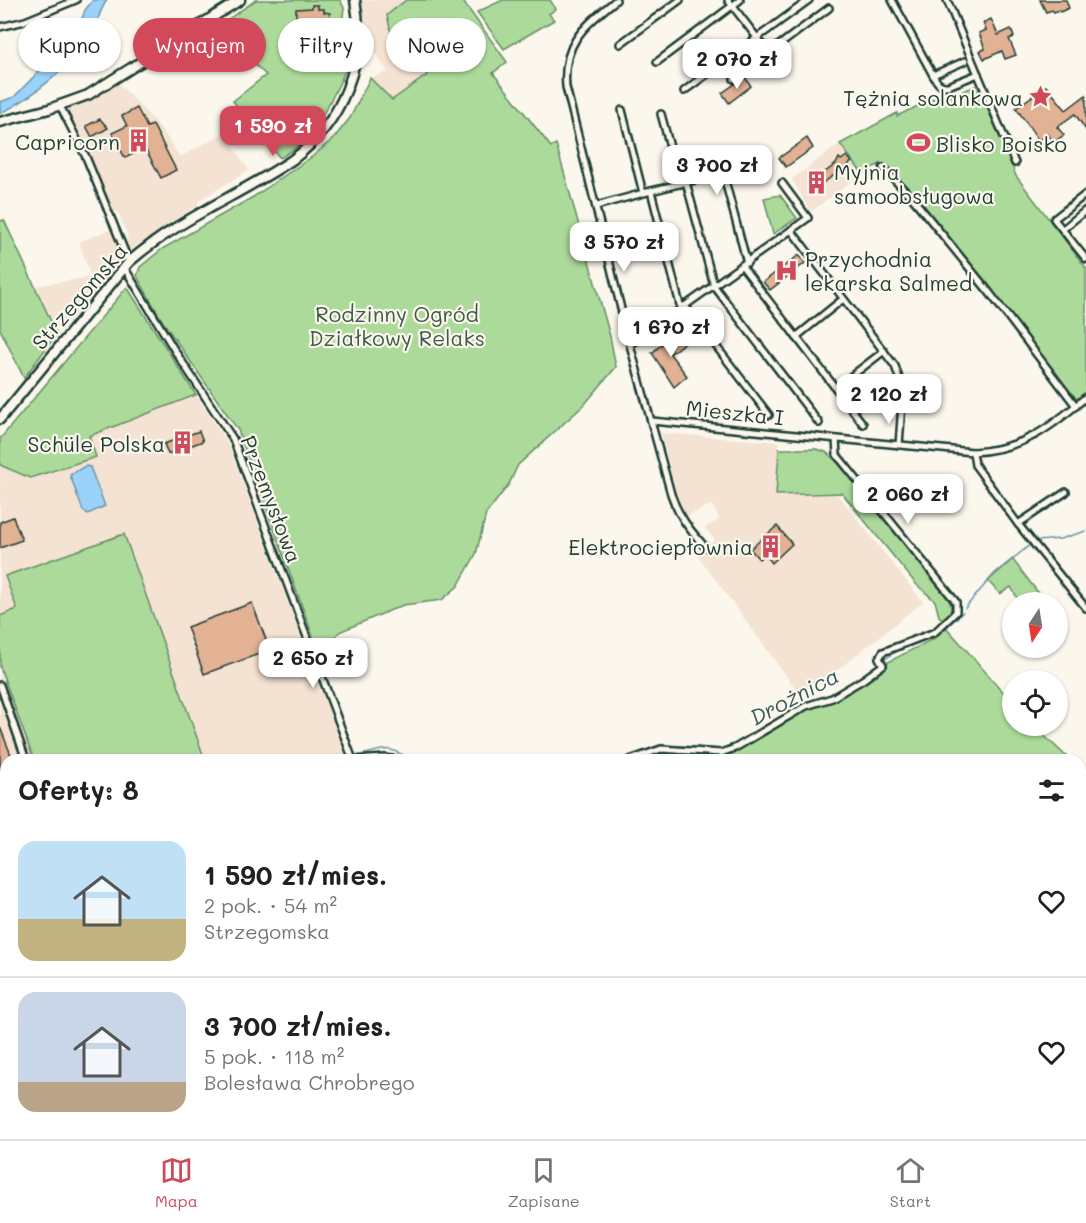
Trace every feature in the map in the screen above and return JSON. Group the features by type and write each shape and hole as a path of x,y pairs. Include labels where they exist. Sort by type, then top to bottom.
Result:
{"main road":[{"path":"0,122 60,106 88,95 240,0"},
{"name":"Strzegomska","path":"0,419 126,264 169,232 292,160 310,146 323,131 344,98 353,71 358,38 354,0"}],"street":[{"path":"0,27 25,21 76,0"},
{"path":"616,0 583,27 571,46 566,63 568,98 630,345 677,511 705,547"},
{"path":"620,44 680,0"},
{"path":"728,0 768,52"},
{"path":"657,63 740,0"},
{"path":"684,91 809,0"},
{"path":"892,0 940,85 948,86 978,74"},
{"path":"947,0 1015,163"},
{"path":"734,79 829,8"},
{"path":"933,75 965,61"},
{"name":"Przemysłowa","path":"60,106 86,157 126,264 175,351 234,439 353,754"},
{"path":"622,110 643,193"},
{"path":"661,114 714,286 819,423"},
{"path":"883,168 914,200 1076,406"},
{"path":"596,206 723,172 744,264 796,337 863,424"},
{"path":"630,345 808,218 782,183"},
{"path":"651,191 678,302 686,307 769,415"},
{"path":"1086,194 1053,219 1086,259"},
{"path":"1063,230 1086,210"},
{"path":"791,230 895,366 903,390 899,445"},
{"path":"796,337 843,299"},
{"path":"836,388 884,351"},
{"name":"Mieszka I","path":"652,421 973,452 1002,449 1025,442 1047,429 1086,397"},
{"path":"647,754 661,749 721,753 735,748 806,706 832,698 864,679 883,665 879,658 883,652 935,632 951,619 957,607 956,602 837,455 836,439"},
{"path":"973,452 975,465 1018,524 1086,608"},
{"path":"1018,524 1066,492"},
{"path":"0,685 24,754"}],"shaded area":[{"path":"361,0 406,0 387,15 389,18 386,18 386,69 374,51 374,18 363,18"},
{"path":"388,72 426,72 428,75 392,100 370,78"},
{"path":"117,82 160,127 180,157 224,133 249,170 198,201 198,205 128,251 125,243 128,237 118,212 113,212 65,112"},
{"path":"840,144 862,173 811,212 792,179"},
{"path":"112,229 124,257 60,332 36,286 91,277 79,242"},
{"path":"196,395 229,446 345,754 0,754 0,465 30,478 95,457 88,436"},
{"name":"Elektrociepłownia","path":"661,433 779,442 776,495 837,494 923,602 807,694 796,689 696,553 715,540 705,528 720,519 711,504 686,517 680,506"}],"green space":[{"path":"256,0 340,0 344,8 343,18 278,18 278,72 344,72 324,113 307,137 280,158 233,101 266,75 263,72 266,72 266,18 230,18"},
{"name":"Rodzinny Ogród Działkowy Relaks","path":"406,0 462,0 475,18 388,18 387,15"},
{"path":"503,0 550,0 556,9 549,14 554,20 504,49 486,24 486,18 481,18 477,12"},
{"name":"Rodzinny Ogród Działkowy Relaks","path":"486,33 507,62 493,73 551,147 556,144 610,336 616,367 584,405 518,465 509,484 486,514 476,554 458,586 442,600 403,605 339,632 326,651 319,653 238,430 163,322 137,276 140,267 162,249 253,197 313,156 334,138 350,118 370,78 392,100 427,75 425,72 486,72"},
{"path":"980,85 979,89 985,105 988,104 1016,176 1086,268 1086,397 1076,406 889,166 880,164 862,173 840,144 897,113 897,116 943,94 946,98"},
{"path":"780,195 797,218 773,234 764,198"},
{"path":"4,220 57,334 24,378 0,329 0,221"},
{"path":"127,287 196,395 89,436 96,457 30,478 0,465 0,439"},
{"path":"779,449 816,449 826,452 852,476 948,596 951,607 949,616 943,620 939,616 935,601 916,584 842,493 776,495"},
{"path":"124,534 203,754 32,754 0,667 0,616 17,609 5,576"},
{"path":"1013,559 1038,592 1014,592 1011,587 1000,594 988,581"},
{"path":"946,627 1002,691 1002,736 1045,736 1064,754 727,754 810,707 832,702 881,670 888,662 935,638"},
{"path":"672,752 692,754 663,754"}],"water":[{"path":"93,0 107,0 98,18 82,18"},
{"path":"38,72 59,72 23,100 0,113 0,102 14,97"},
{"path":"85,466 90,467 105,506 88,514 83,511 70,475"}],"building":[{"path":"1040,0 1066,0 1069,8 1060,12 1052,10 1046,12"},
{"path":"312,5 318,5 318,9 324,9 324,12 330,13 329,18 296,18 296,9 312,8"},
{"path":"991,19 998,35 1011,29 1014,37 1009,39 1016,55 1005,59 1002,51 984,59 980,51 985,49 979,33 986,30 983,23"},
{"path":"745,77 751,86 729,103 722,93"},
{"path":"1046,86 1066,110 1086,95 1086,130 1075,114 1057,127 1064,135 1054,142 1047,134 1039,141 1016,108"},
{"name":"Capricorn","path":"137,108 147,127 153,125 176,170 161,178 145,148 125,158 112,133 127,126 122,116"},
{"name":"Capricorn","path":"100,119 108,128 92,137 86,126"},
{"path":"807,138 813,148 786,167 779,158"},
{"path":"847,156 852,162 848,165 850,167 847,172 843,169 813,190 809,184 836,164 839,158 841,160"},
{"name":"Przychodnia lekarska Salmed","path":"799,255 805,263 770,290 763,282"},
{"path":"681,331 688,340 670,354 687,376 674,387 652,353 671,336"},
{"name":"Schüle Polska","path":"199,431 203,441 168,454 164,444"},
{"path":"13,517 22,540 0,548 0,522"},
{"name":"Elektrociepłownia","path":"777,526 792,544 772,563 765,554 759,559 750,549"},
{"path":"252,603 270,650 204,674 187,627"},
{"path":"0,727 11,754 0,754"}],"waterway":[{"name":"Drożnica","path":"1037,541 1060,539 1086,531"},
{"name":"Drożnica","path":"965,608 995,573 1030,545"},
{"name":"Drożnica","path":"883,661 892,654 945,629 963,612"},
{"name":"Drożnica","path":"784,716 805,702 833,694 877,666"},
{"name":"Drożnica","path":"637,754 663,745 722,749 738,743"},
{"name":"Drożnica","path":"364,754 385,749 402,754"}],"place":[{"name":"Tężnia solankowa","path":"1041,97"},
{"name":"Capricorn","path":"138,141"},
{"name":"Blisko Boisko","path":"918,143"},
{"name":"Myjnia samoobsługowa","path":"816,183"},
{"name":"Przychodnia lekarska Salmed","path":"787,270"},
{"name":"Schüle Polska","path":"183,443"},
{"name":"Elektrociepłownia","path":"771,546"}]}
